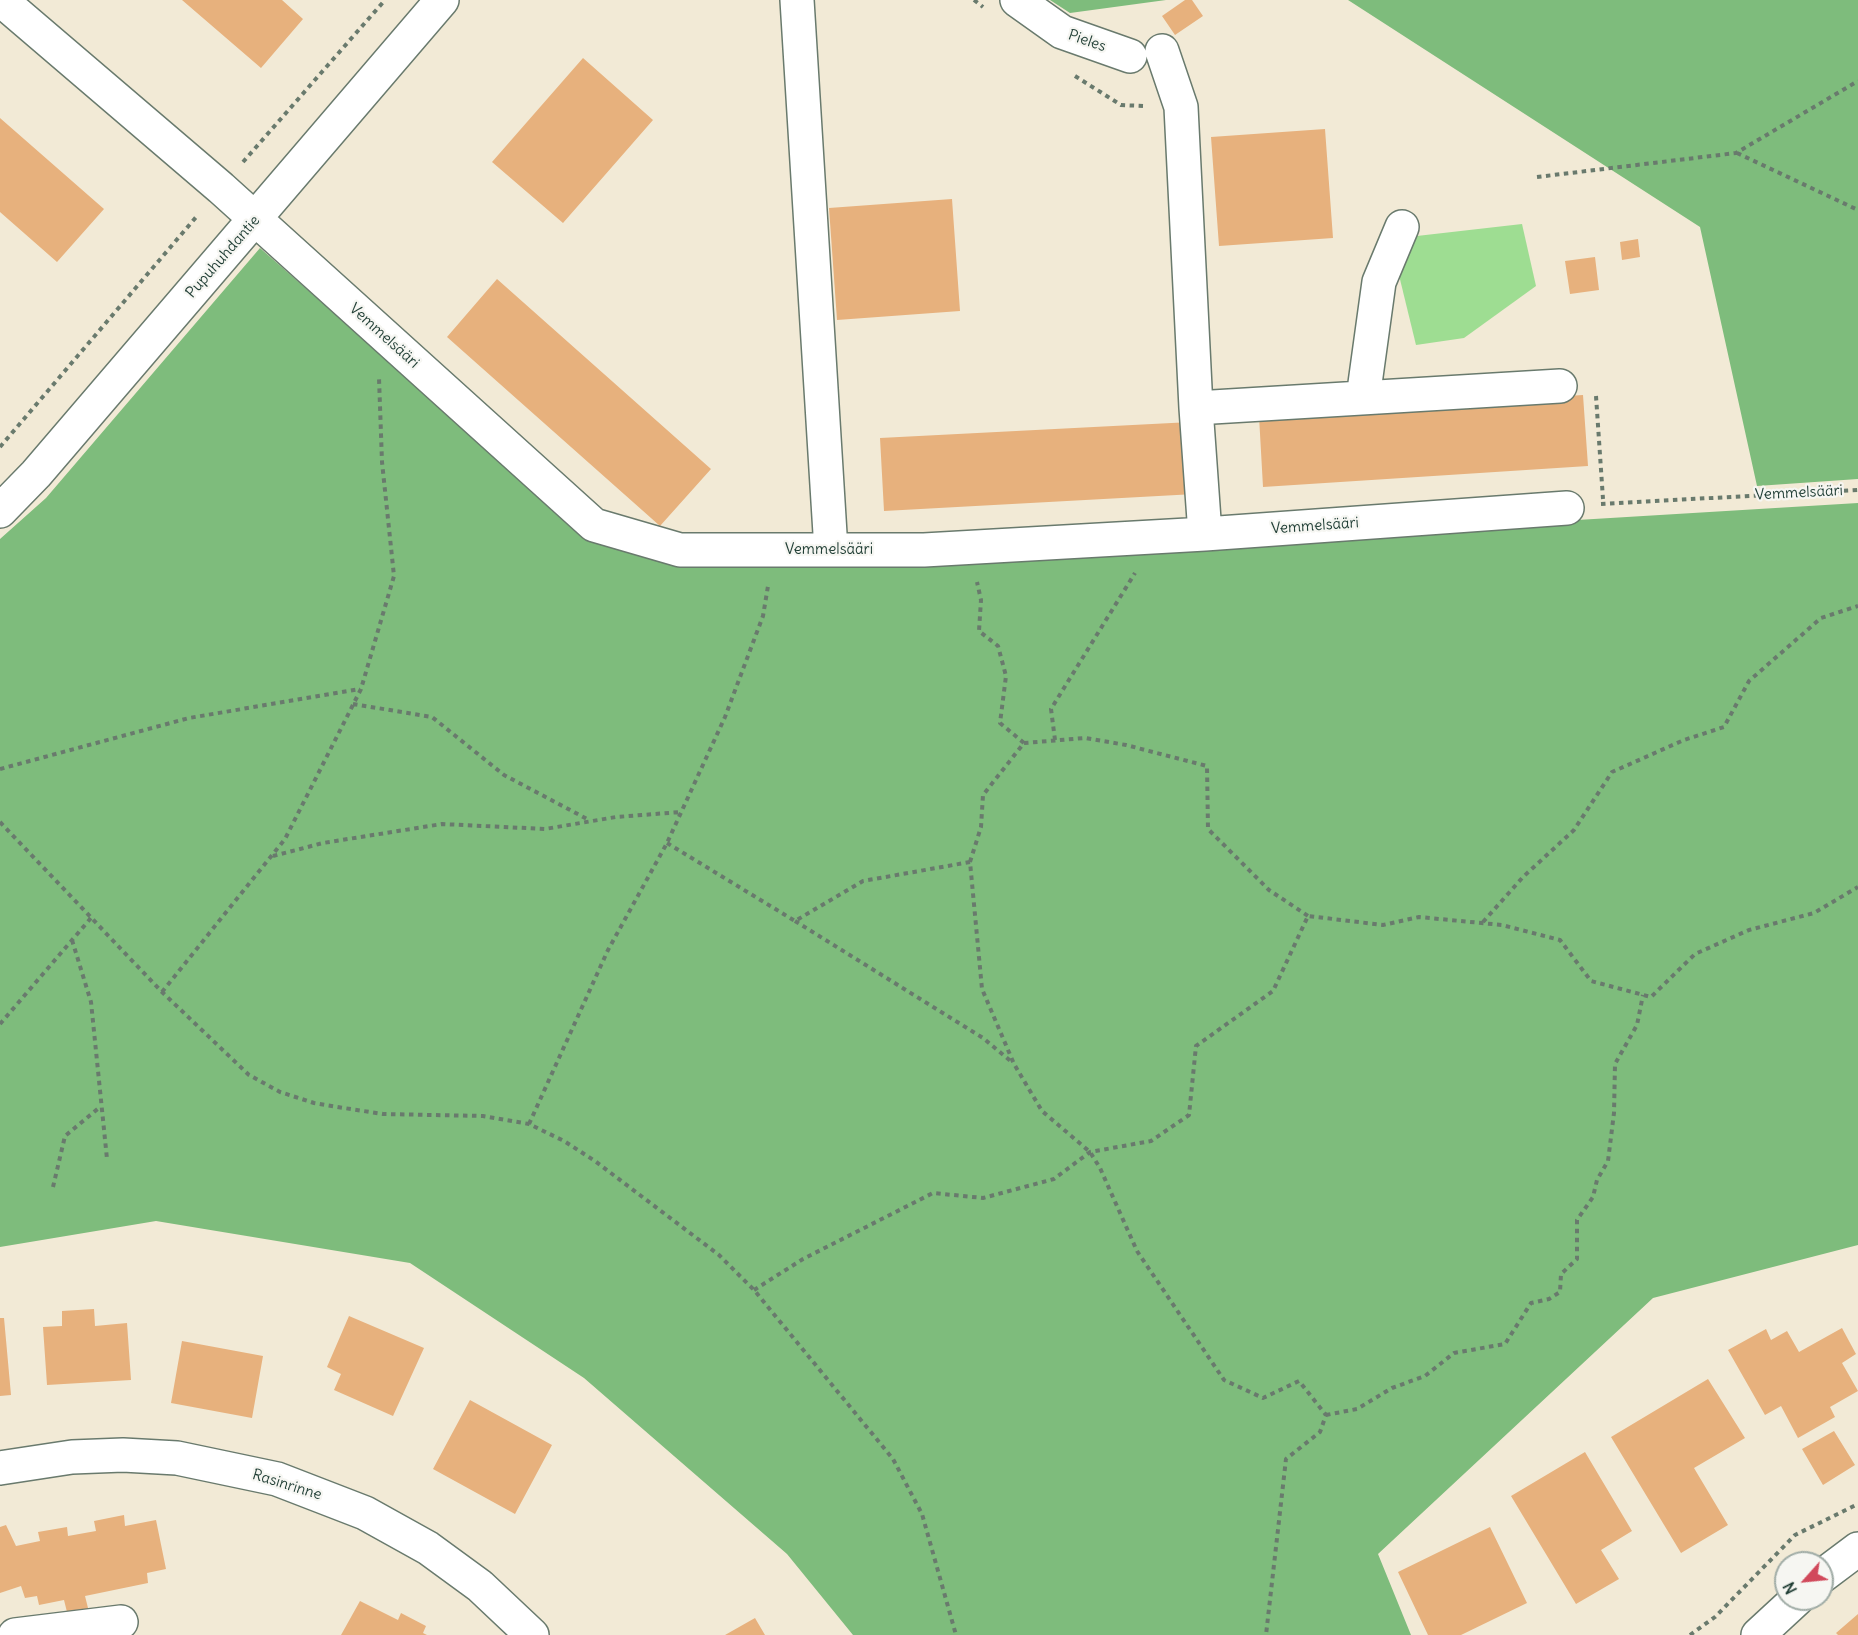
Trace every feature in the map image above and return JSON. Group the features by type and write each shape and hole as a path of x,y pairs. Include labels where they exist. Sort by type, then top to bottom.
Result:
{"street":[{"name":"Vemmelsääri","path":"2,0 256,219 594,525 680,550 831,550 967,547 1205,534 1567,508"},
{"name":"Pupuhuhdantie","path":"0,511 36,474 442,0"},
{"path":"797,0 831,550"},
{"name":"Pieles","path":"1017,0 1062,32 1146,53 1181,106 1196,408"},
{"path":"1363,398 1379,282 1402,227"},
{"path":"1205,534 1196,408 1560,386"},
{"name":"Rasinrinne","path":"0,1468 72,1457 123,1455 177,1458 277,1479 365,1513 428,1548 480,1586 532,1635"},
{"path":"1834,1567 1858,1549"},
{"path":"1758,1635 1784,1611"},
{"path":"15,1635 121,1622"}],"path":[{"path":"0,447 385,0"},
{"path":"1537,177 1736,153 1858,81"},
{"path":"1736,153 1858,210"},
{"path":"162,992 285,839 361,688 394,576 382,462 376,329"},
{"path":"1560,386 1596,383 1603,504"},
{"name":"Vemmelsääri","path":"1567,508 1858,490"},
{"path":"967,547 981,600 979,631 998,646 1006,676 1000,723 1024,743 1085,738 1126,745 1207,766 1208,829 1269,890 1308,916 1383,925 1419,917 1502,925 1560,940 1591,981 1651,997 1695,954 1749,930 1814,913 1858,887"},
{"path":"530,1124 608,950 667,843 725,717 763,616 774,550"},
{"path":"1055,740 1051,709 1138,568"},
{"path":"1483,923 1523,877 1574,830 1611,772 1684,740 1724,727 1749,681 1821,618 1858,606"},
{"path":"0,769 189,718 361,688"},
{"path":"353,704 432,717 504,775 591,821"},
{"path":"1024,743 983,795 981,827 969,862 982,989 1014,1064 1042,1111 1090,1152 1100,1168 1137,1251 1224,1380 1263,1398 1299,1381 1326,1415"},
{"path":"272,857 323,843 442,824 545,829 591,821 681,812"},
{"path":"0,822 162,992 249,1075 280,1092 314,1103 383,1114 468,1115 530,1124 564,1141 595,1161 718,1255 754,1290 893,1459 922,1514 956,1635"},
{"path":"667,843 983,1038 1014,1064"},
{"path":"795,921 863,881 969,862"},
{"path":"754,1290 803,1259 933,1193 983,1198 1054,1179 1090,1152 1151,1141 1189,1115 1196,1046 1273,991 1308,916"},
{"path":"0,1024 91,918"},
{"path":"72,940 91,1002 107,1159"},
{"path":"1326,1415 1357,1408 1392,1388 1425,1376 1454,1353 1504,1344 1531,1303 1549,1299 1560,1292 1561,1274 1578,1259 1577,1220 1593,1197 1597,1180 1608,1161 1614,1113 1615,1064 1638,1025 1643,995"},
{"path":"53,1187 65,1137 101,1106"},
{"path":"1266,1635 1286,1459 1320,1432 1326,1415"},
{"path":"1690,1635 1715,1617 1795,1535 1858,1504"}],"green space":[{"path":"1050,0 1166,0 1070,13"},
{"path":"1348,0 1858,0 1858,479 1757,486 1700,227"},
{"path":"1522,224 1536,286 1464,338 1416,345 1397,267 1408,237"},
{"path":"260,248 585,534 917,560 1858,503 1858,1245 1653,1298 1378,1554 1411,1635 853,1635 787,1554 584,1378 410,1263 156,1221 0,1247 0,539 46,498"}],"building":[{"path":"182,0 282,0 303,19 261,68"},
{"path":"1185,0 1192,0 1203,16 1175,35 1162,16"},
{"path":"583,58 653,120 563,223 492,162"},
{"path":"0,118 104,209 57,262 0,212"},
{"path":"1325,129 1333,238 1219,246 1211,137"},
{"path":"952,199 960,311 837,320 829,208"},
{"path":"1638,239 1640,257 1622,260 1620,242"},
{"path":"1595,257 1599,290 1570,294 1565,261"},
{"path":"497,279 711,469 660,526 447,337"},
{"path":"1583,395 1588,466 1263,487 1259,416"},
{"path":"1191,422 1195,494 884,511 880,438"},
{"path":"94,1309 95,1326 127,1323 131,1380 47,1385 43,1327 62,1326 62,1311"},
{"path":"349,1316 424,1348 393,1416 334,1390 341,1374 327,1367"},
{"path":"0,1318 4,1318 11,1395 0,1396"},
{"path":"1842,1328 1856,1354 1842,1363 1858,1391 1830,1407 1835,1417 1798,1438 1781,1406 1765,1415 1728,1350 1766,1329 1771,1340 1787,1331 1799,1352"},
{"path":"182,1341 263,1356 252,1418 171,1403"},
{"path":"1708,1379 1745,1438 1694,1468 1728,1525 1681,1553 1611,1437"},
{"path":"470,1400 552,1445 515,1514 433,1469"},
{"path":"1834,1431 1855,1465 1823,1485 1802,1449"},
{"path":"1585,1452 1632,1531 1601,1550 1619,1579 1576,1604 1511,1496"},
{"path":"124,1515 125,1526 156,1520 166,1569 147,1573 148,1583 85,1596 90,1616 69,1620 64,1600 39,1605 37,1596 25,1598 21,1586 0,1593 0,1527 6,1525 16,1546 40,1541 38,1532 67,1527 68,1536 96,1531 94,1521"},
{"path":"1490,1527 1527,1603 1461,1635 1428,1635 1398,1572"},
{"path":"360,1601 398,1620 401,1613 426,1626 423,1633 427,1635 341,1635"},
{"path":"1858,1614 1858,1635 1838,1635 1836,1633"},
{"path":"755,1618 765,1635 725,1635"}]}
